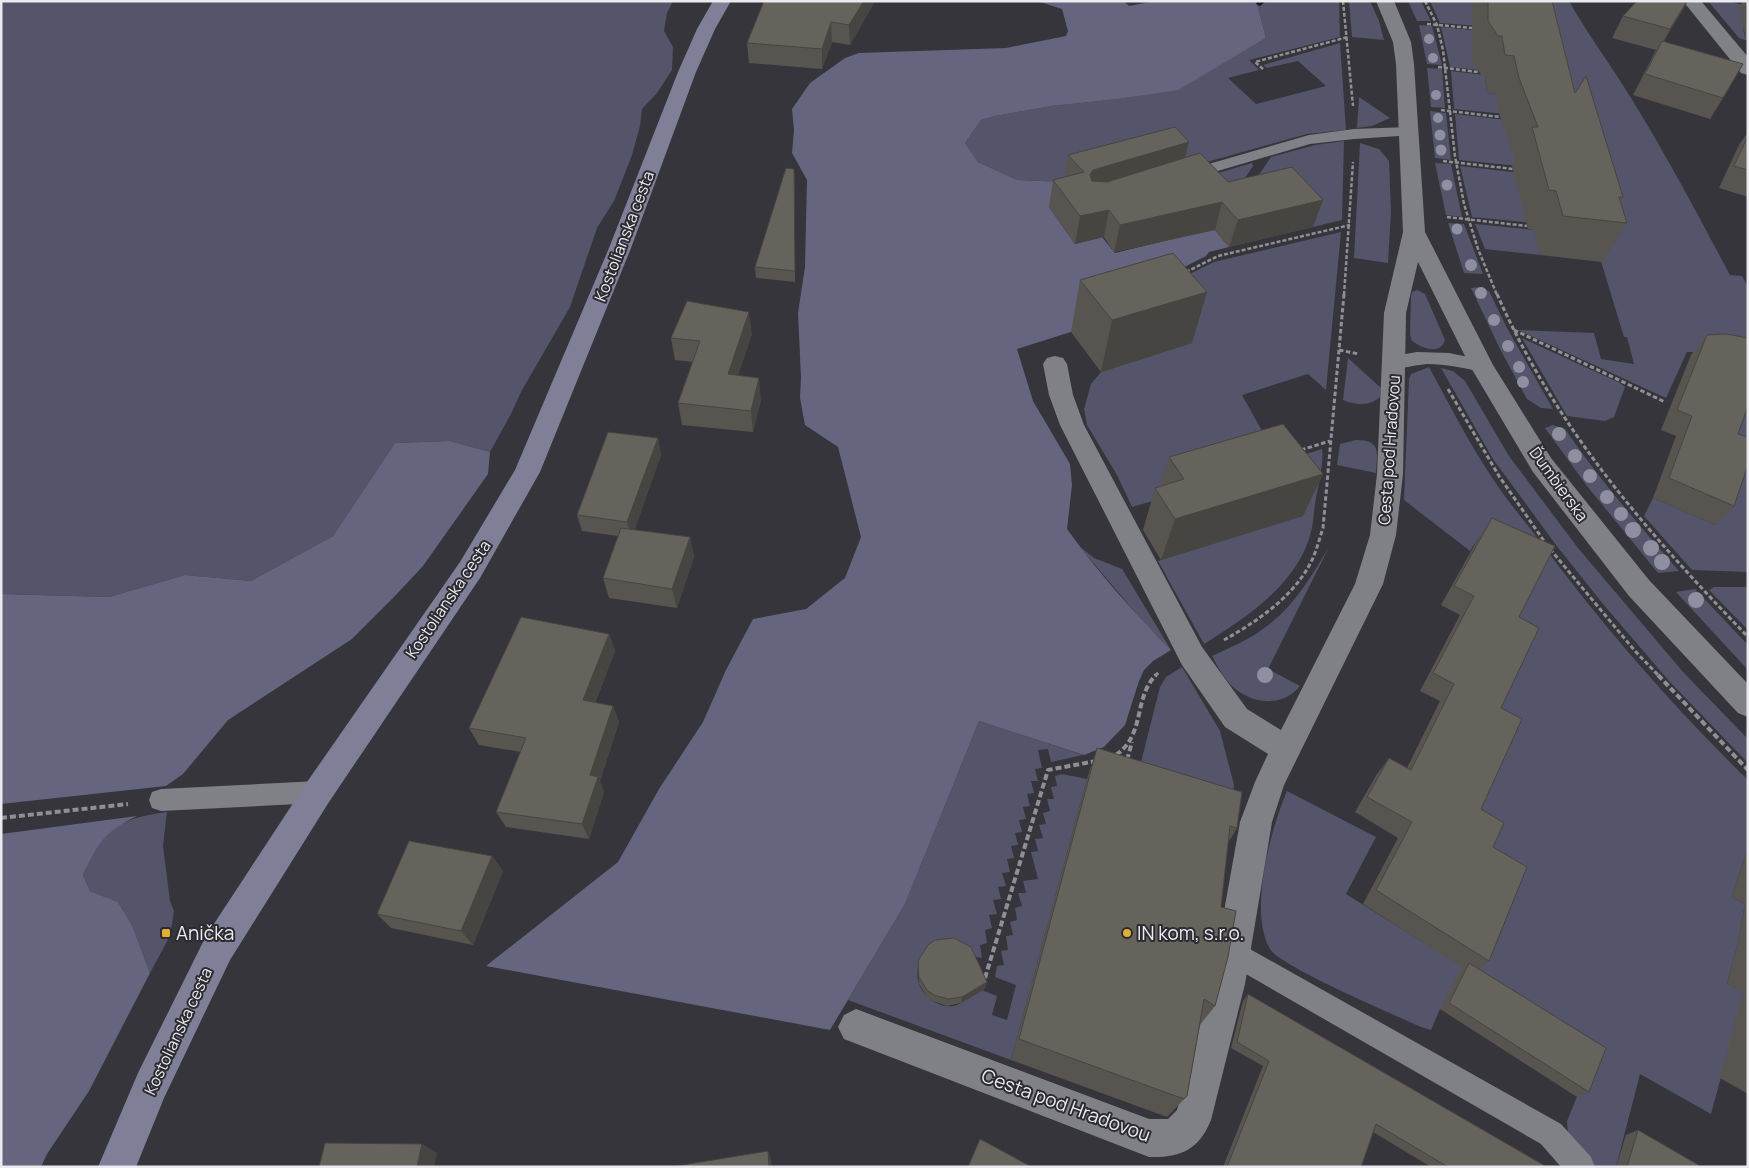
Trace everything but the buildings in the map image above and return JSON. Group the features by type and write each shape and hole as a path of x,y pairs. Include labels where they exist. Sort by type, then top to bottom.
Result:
{"street":[{"name":"Kostolianska cesta","path":"117,1167 151,1086 218,948 318,792 470,570 527,472 620,248 687,72 706,29 722,1"},
{"name":"Cesta pod Hradovou","path":"856,1027 1149,1138 1167,1139 1182,1135 1193,1120 1234,953 1256,822 1270,782 1286,748 1319,688 1369,584 1383,535 1390,474 1395,313 1414,223 1405,64 1402,42 1385,1"},
{"path":"1692,1 1748,69"},
{"name":"Ďumbierska","path":"1414,223 1482,366 1542,465 1639,588 1748,704"},
{"path":"1055,364 1061,395 1072,425 1192,656 1236,718 1286,748"}],"lane":[{"path":"1170,180 1309,140 1354,134 1409,132"},
{"path":"1394,362 1429,356 1458,359 1482,366"},
{"path":"161,800 318,792"},
{"path":"1234,953 1551,1134 1581,1167"}],"path":[{"path":"1125,770 1147,686 1157,673 1169,664 1192,656 1245,629 1286,595 1310,565 1323,528 1350,225 1354,134 1348,37 1343,1"},
{"path":"1425,1 1437,25 1446,68 1455,162 1468,220 1502,306 1514,330 1564,419 1589,455 1692,578 1748,637"},
{"path":"1394,20 1472,28"},
{"path":"1263,69 1255,62 1348,37"},
{"path":"1405,64 1478,72"},
{"path":"1408,106 1500,117"},
{"path":"1410,158 1512,169"},
{"path":"1414,223 1468,220 1527,226"},
{"path":"1184,273 1218,256 1350,225"},
{"path":"1514,330 1665,402"},
{"path":"1295,452 1330,441"},
{"path":"1108,758 1121,752 1132,741"},
{"path":"985,978 1048,770 1085,765 1100,760"},
{"path":"1,818 161,800"}],"shaded area":[{"path":"1,1 673,1 667,13 664,31 673,47 672,70 657,93 642,109 640,126 632,155 614,201 597,228 570,307 521,392 490,452 450,441 395,443 333,536 251,581 185,575 109,597 1,594"},
{"path":"1037,1 1124,1 1129,6 1155,1 1254,1 1257,4 1266,38 1178,90 1052,106 995,116 981,120 965,143 978,162 1017,180 1065,182 1049,207 1075,244 1102,237 1115,253 1214,229 1229,247 1209,252 1206,256 1145,287 1096,324 1017,349 1033,401 1070,464 1072,485 1067,529 1116,591 1171,650 1153,661 1144,670 1125,725 1104,747 1084,755 979,721 905,904 830,1030 486,966 618,862 659,789 703,722 726,670 753,619 806,609 845,578 861,537 838,447 805,425 800,398 798,313 805,267 807,180 792,153 794,130 792,109 810,83 845,58 859,53 1006,48 1066,36 1068,31 1062,9"},
{"path":"1254,1 1339,1 1340,37 1249,60 1259,70 1228,78 1256,104 1326,86 1298,61 1267,68 1263,65 1340,43 1346,130 1307,134 1182,169 1065,182 1017,180 978,162 965,143 981,120 995,116 1052,106 1118,99 1178,89 1266,38 1257,4"},
{"path":"1349,1 1370,1 1379,21 1384,40 1352,37"},
{"path":"1408,1 1421,1 1431,21 1417,21"},
{"path":"1430,1 1474,1 1478,26 1440,23"},
{"path":"1522,1 1569,1 1657,142 1730,275 1742,276 1748,287 1748,364 1709,352 1687,352 1666,398 1518,330 1594,333 1601,359 1634,364 1627,337 1624,337"},
{"path":"1708,1 1730,1 1748,7 1744,33 1748,41 1739,38"},
{"path":"1419,25 1432,26 1442,65 1427,64"},
{"path":"1441,27 1472,30 1478,70 1450,67"},
{"path":"1427,68 1442,69 1445,108 1431,107"},
{"path":"1451,71 1485,75 1487,93 1501,95 1506,114 1454,109"},
{"path":"1359,97 1390,118 1372,126 1357,128"},
{"path":"1430,111 1446,113 1451,160 1435,158"},
{"path":"1455,114 1507,120 1519,166 1459,160"},
{"path":"1344,141 1342,220 1313,227 1283,194 1243,198 1271,157 1315,145"},
{"path":"1360,143 1379,149 1389,161 1391,212 1388,263 1354,258"},
{"path":"1252,163 1253,166 1235,193 1191,181"},
{"path":"1435,163 1451,164 1462,217 1446,215"},
{"path":"1460,166 1521,173 1533,223 1472,217"},
{"path":"1448,223 1464,224 1483,274 1464,273"},
{"path":"1475,224 1535,230 1540,255 1485,249"},
{"path":"1341,232 1326,390 1308,374 1242,395 1275,454 1201,487 1132,507 1117,475 1087,425 1084,409 1091,384 1101,372 1192,343 1155,291 1214,262"},
{"path":"1479,287 1489,291 1507,328 1553,409 1541,408 1527,399 1500,349 1471,288"},
{"path":"1417,290 1425,294 1445,340 1439,348 1426,348 1412,341 1410,335 1411,296 1412,292"},
{"path":"1522,338 1625,387 1614,417 1605,421 1567,416"},
{"path":"1348,358 1381,388 1380,397 1376,400 1362,404 1343,400"},
{"path":"1429,367 1491,476 1563,572 1665,694 1748,780 1748,847 1732,897 1745,904 1738,943 1727,983 1744,993 1711,1114 1640,1074 1616,1167 1593,1167 1568,1136 1567,1121 1594,1055 1440,1009 1431,1030 1421,1027 1295,967 1270,949 1264,933 1261,914 1261,892 1264,870 1274,826 1287,791 1376,837 1346,894 1434,949 1466,825 1487,725 1479,537 1470,551 1404,500 1409,379 1411,374"},
{"path":"1441,368 1453,371 1465,381 1509,456 1578,548 1684,673 1748,739 1748,763 1669,681 1603,604 1556,545 1493,459"},
{"path":"1748,388 1748,572 1692,570 1644,516 1653,498 1716,525 1721,453"},
{"path":"1553,425 1565,429 1605,484 1679,571 1658,573 1587,486 1545,428"},
{"path":"1356,440 1370,442 1374,445 1377,454 1376,473 1337,465 1340,444"},
{"path":"450,441 490,452 488,474 423,566 352,639 228,720 183,774 166,786 1,804 1,594 109,597 185,575 251,581 333,536 395,443"},
{"path":"1322,449 1322,466 1312,528 1306,548 1296,566 1284,582 1254,610 1204,644 1158,561 1302,516 1280,462"},
{"path":"1080,547 1094,558 1122,569 1171,650 1145,624"},
{"path":"1329,547 1268,669 1300,686 1293,693 1275,701 1265,701 1246,696 1229,683 1212,656 1251,637 1274,621 1292,602"},
{"path":"1714,587 1748,587 1748,630 1709,590"},
{"path":"1695,589 1748,645 1748,670 1676,592"},
{"path":"1182,667 1220,731 1234,785 1231,829 1133,794 1160,687 1166,677"},
{"path":"979,721 1083,755 1051,762 1048,749 1038,750 1042,768 1035,769 1038,781 1031,781 1034,793 1027,794 1030,806 1023,807 1026,819 1019,820 1022,832 1015,833 1018,845 1011,846 1014,858 1007,859 1010,872 1002,873 1006,886 998,887 1001,899 993,900 997,914 989,915 992,928 985,930 987,943 980,945 982,958 971,956 918,968 918,980 922,990 936,1003 955,1006 961,1003 976,988 997,996 992,1015 1007,1020 1016,985 995,977 997,966 1004,965 1001,951 1008,950 1006,936 1013,935 1010,922 1017,920 1015,908 1022,906 1018,893 1026,893 1023,881 1038,879 1031,852 1038,851 1035,839 1043,838 1039,825 1046,824 1043,813 1050,811 1047,799 1054,799 1051,787 1057,786 1055,776 1062,774 1087,779 1011,1060 848,1000 905,904"},
{"path":"167,812 163,846 170,901 174,911 170,936 150,973 132,925 118,902 90,891 83,875 91,854 98,843 113,829 130,820"},
{"path":"137,816 109,833 98,846 83,875 90,891 118,902 132,925 150,973 89,1091 47,1154 41,1167 1,1167 1,834"}],"place":[{"name":"Anička","path":"166,933"},
{"name":"IN kom, s.r.o.","path":"1127,933"}]}
